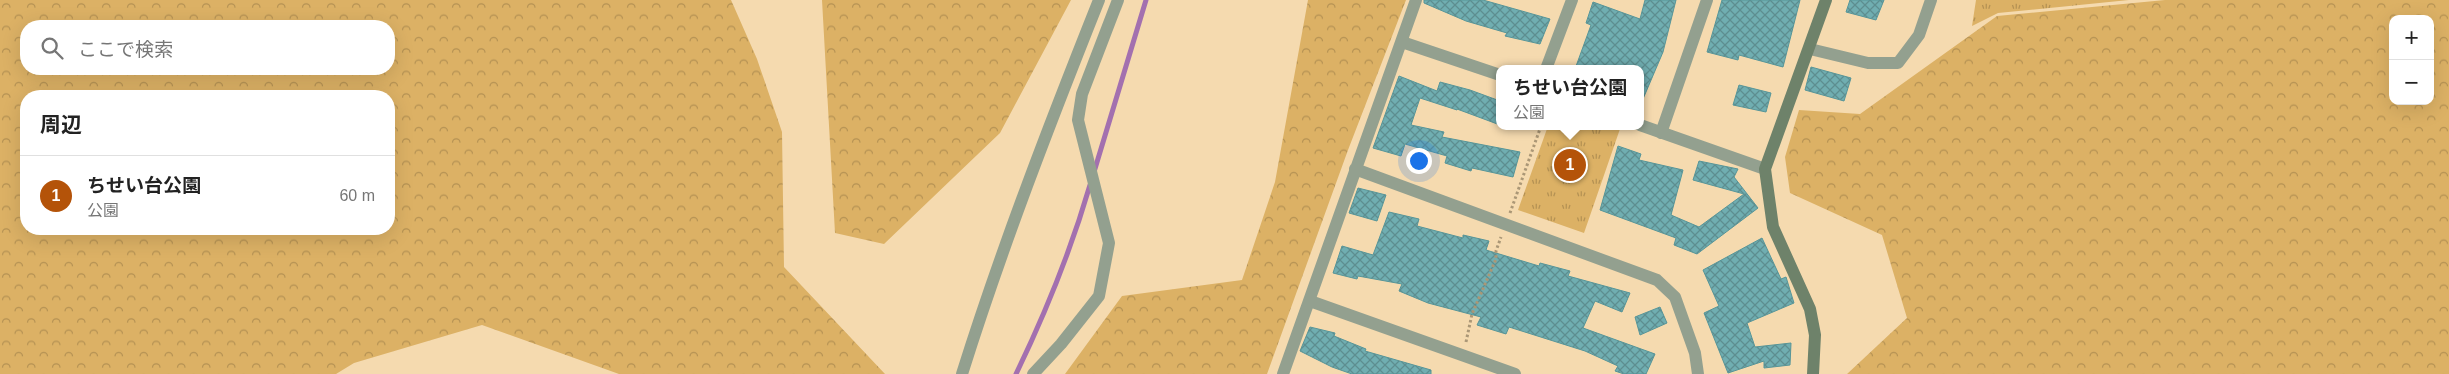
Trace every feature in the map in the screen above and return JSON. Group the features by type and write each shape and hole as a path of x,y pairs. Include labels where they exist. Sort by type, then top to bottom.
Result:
{"street":[{"path":"962,374 1047,131 1099,0"},
{"path":"1033,374 1061,344 1099,296 1108,243 1078,120 1082,94 1118,0"},
{"path":"1283,374 1416,0"},
{"path":"1548,65 1572,0"},
{"path":"1661,133 1707,0"},
{"path":"1813,374 1815,335 1810,310 1773,227 1764,169 1810,49 1826,0"},
{"path":"1810,49 1868,63 1898,62 1919,35 1930,0"},
{"path":"1402,42 1496,74"},
{"path":"1644,127 1764,169"},
{"path":"1355,170 1657,280 1675,297 1695,353 1698,374"},
{"path":"1310,301 1515,374"}],"path":[{"path":"1459,354 1466,340 1472,314 1496,259 1496,251 1540,130"}],"green space":[{"path":"0,0 731,0 757,59 782,132 784,267 885,374 619,374 482,325 354,363 336,374 0,374"},
{"path":"822,0 1071,0 1000,133 884,244 835,233"},
{"path":"1308,0 1406,0 1348,150 1267,374 1065,374 1122,296 1242,280 1275,182"},
{"path":"1976,0 2129,0 1998,13 1972,26"},
{"path":"2165,0 2449,0 2449,374 1847,374 1907,318 1882,235 1790,193 1785,157 1799,110 1860,114 1997,16"},
{"path":"1547,130 1620,130 1584,233 1518,210"}],"building":[{"path":"1424,0 1483,0 1550,19 1540,44 1505,36 1507,33 1466,21 1424,3"},
{"path":"1645,0 1676,0 1663,52 1644,97 1644,65 1576,65 1591,25 1586,23 1593,2 1640,19"},
{"path":"1722,0 1800,0 1783,67 1739,55 1738,60 1707,52"},
{"path":"1850,0 1884,0 1876,20 1846,12"},
{"path":"1811,67 1851,78 1844,101 1805,90"},
{"path":"1399,76 1437,91 1440,82 1496,100 1496,124 1420,98 1411,125 1444,132 1442,137 1520,152 1513,177 1472,168 1471,171 1445,163 1447,156 1405,144 1401,156 1373,148"},
{"path":"1739,85 1771,93 1766,112 1733,105"},
{"path":"1618,146 1641,154 1639,160 1683,170 1671,215 1699,227 1744,194 1693,180 1699,161 1738,169 1734,177 1758,208 1697,254 1674,245 1676,238 1600,210"},
{"path":"1358,188 1386,195 1377,221 1349,213"},
{"path":"1389,212 1419,219 1417,226 1463,238 1463,235 1489,241 1486,250 1539,266 1540,263 1570,271 1568,276 1630,293 1622,312 1595,301 1583,328 1655,354 1646,374 1624,374 1615,371 1618,366 1585,351 1509,327 1506,334 1477,325 1481,317 1428,303 1399,291 1402,284 1358,276 1357,279 1333,273 1342,246 1373,255"},
{"path":"1762,238 1781,279 1786,277 1794,303 1747,323 1755,347 1791,343 1790,365 1764,368 1764,361 1728,373 1704,313 1719,306 1703,270"},
{"path":"1660,307 1667,323 1640,335 1635,317"},
{"path":"1310,327 1335,333 1334,336 1366,349 1365,351 1431,370 1431,374 1352,374 1332,367 1300,351"}],"waterway":[{"path":"1094,172 1146,0"},
{"path":"1016,374 1057,281 1090,185"}],"place":[{"name":"ちせい台公園","path":"1570,165"}]}
